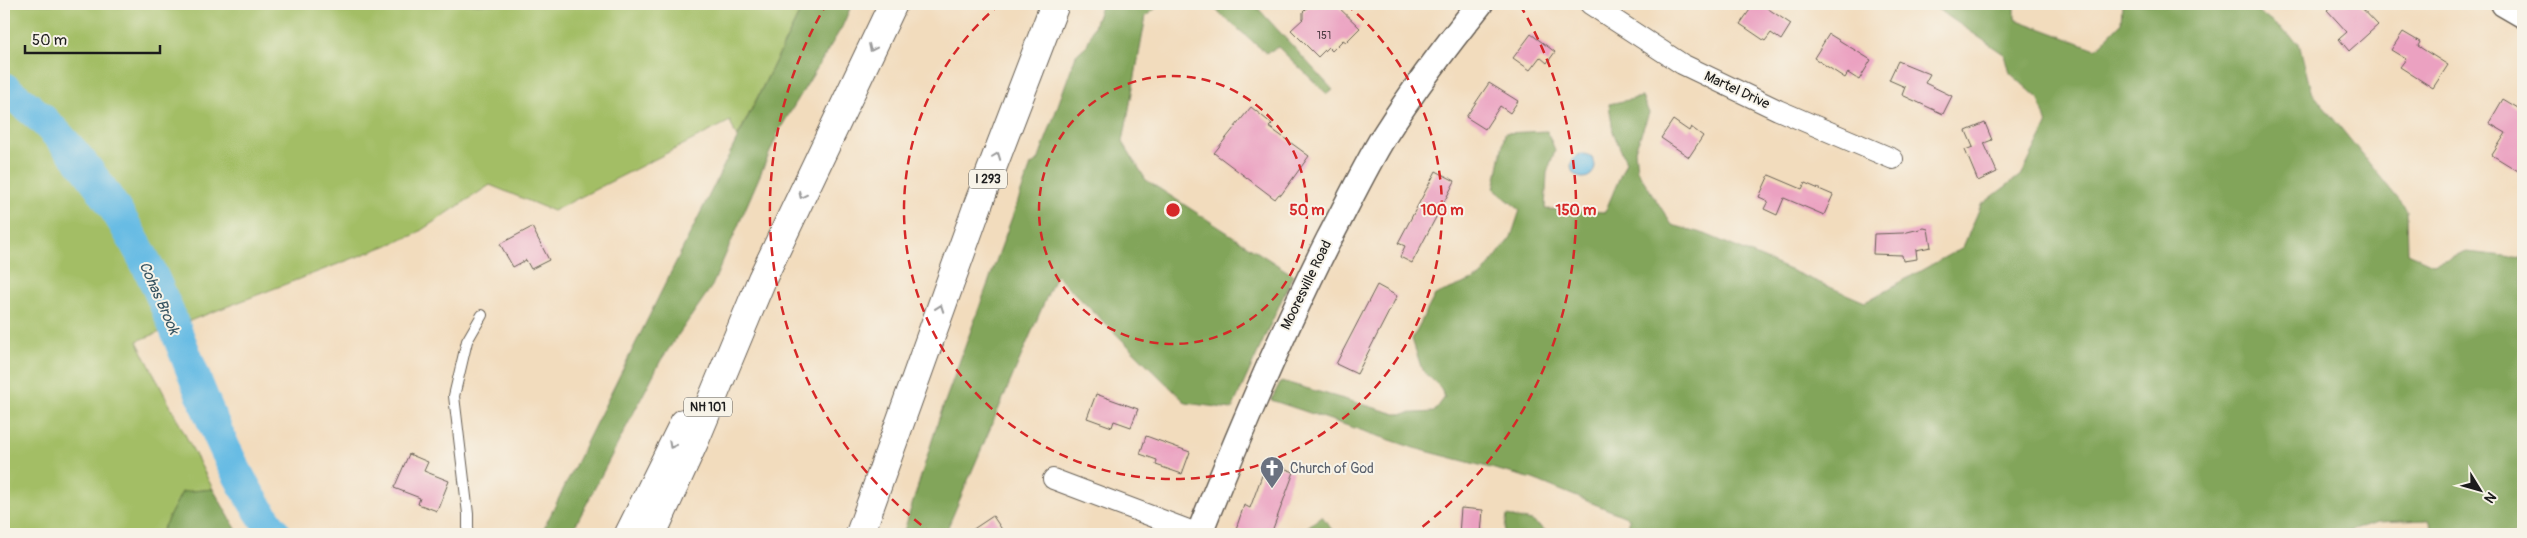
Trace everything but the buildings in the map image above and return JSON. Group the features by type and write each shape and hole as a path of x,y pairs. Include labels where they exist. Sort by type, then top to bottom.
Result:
{"highway":[{"path":"629,534 669,449 762,279 892,4"},
{"name":"I 293","path":"848,534 924,354 1055,4"},
{"name":"NH 101","path":"652,534 695,440 762,279"},
{"path":"860,534 924,354"}],"street":[{"name":"Mooresville Road","path":"1199,534 1277,344 1359,180 1415,90 1480,4"},
{"name":"Martel Drive","path":"1590,4 1682,64 1778,110 1893,159"},
{"path":"2504,4 2523,15"},
{"path":"1053,480 1199,534"}],"lane":[{"path":"468,534 454,396 467,341 482,315"}],"green space":[{"path":"4,4 804,4 737,138 730,121 553,211 490,185 414,235 137,341 213,489 182,492 160,534 4,534"},
{"path":"804,4 852,4 842,27 780,129 712,286 661,360 571,534 541,534"},
{"path":"1102,4 1161,4 1146,16 1123,142 1146,180 1293,275 1232,409 1186,403 1056,275 945,534 903,534 939,418 1031,165 1038,161 1076,55 1087,45"},
{"path":"1209,4 1254,4 1333,90 1327,94 1278,47 1266,53"},
{"path":"1930,4 2015,4 2015,19 2096,49 2121,23 2122,4 2248,4 2299,43 2311,91 2407,210 2408,253 2433,264 2467,252 2523,258 2523,534 2435,534 2429,520 2377,522 2342,534 1620,534 1629,529 1629,518 1533,479 1414,448 1271,400 1281,381 1396,414 1434,412 1445,397 1439,386 1422,370 1412,339 1435,295 1480,277 1511,237 1520,210 1494,189 1505,133 1547,131 1555,150 1547,173 1545,209 1605,212 1626,162 1613,132 1609,104 1642,97 1649,113 1635,150 1637,170 1672,225 1705,234 1865,302 1963,247 1981,205 2022,174 2047,125 2039,99 2010,73 2005,55"},
{"path":"213,489 239,534 160,534 182,492"},
{"path":"1322,516 1335,534 1301,534 1302,531"},
{"path":"1507,516 1532,521 1550,534 1504,534"}],"water":[{"path":"1583,154 1591,158 1595,166 1591,174 1583,178 1575,174 1571,166 1575,158"}],"waterway":[{"name":"Cohas Brook","path":"4,88 40,117 61,138 90,173 116,210 149,269 220,439 236,472 276,534"}],"place":[{"name":"Church of God","path":"1272,489"}]}
